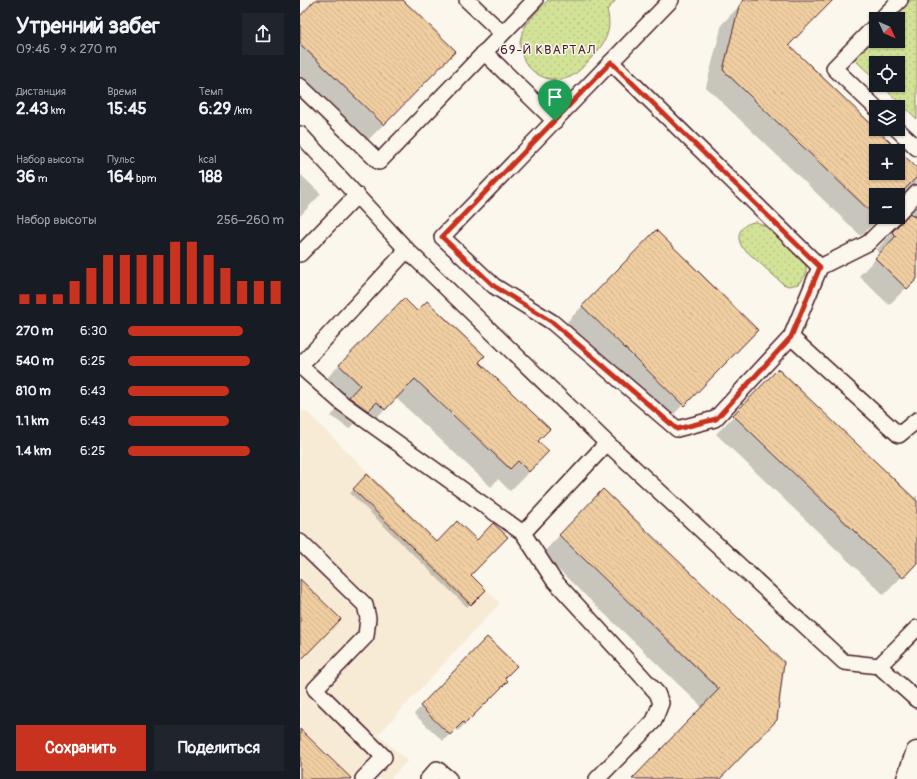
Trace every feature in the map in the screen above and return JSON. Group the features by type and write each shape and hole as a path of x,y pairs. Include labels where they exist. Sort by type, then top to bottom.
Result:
{"main road":[{"path":"908,779 917,752"},
{"path":"914,779 917,776"}],"lane":[{"path":"468,0 502,34"},
{"path":"300,86 379,162 535,0"},
{"path":"671,0 442,237 494,286 552,322 677,429 716,419 791,337 820,267 868,244 887,224"},
{"path":"888,12 900,0"},
{"path":"869,32 834,68 869,101"},
{"path":"484,52 555,121"},
{"path":"611,62 820,267"},
{"path":"300,134 407,250 607,443 844,662 879,666 917,700"},
{"path":"904,136 917,148"},
{"path":"300,254 357,195"},
{"path":"905,208 915,200"},
{"path":"407,250 300,366 343,404 523,533 553,579 657,692 661,703 654,721 597,779"},
{"path":"791,337 899,435 917,420"},
{"path":"523,533 607,443"},
{"path":"300,542 365,605 368,618 366,636 315,688 384,757 363,779"},
{"path":"879,666 917,628"},
{"path":"428,779 437,769 449,779"}],"shaded area":[{"path":"300,411 306,411 500,603 378,735 408,761 390,779 300,779"}],"green space":[{"path":"548,0 616,0 607,10 609,28 603,44 577,72 570,77 559,80 549,79 539,75 531,69 521,52 520,42 525,27 531,18"},
{"path":"910,0 917,0 917,119 905,108 905,100 897,100 888,92 905,92 905,56 869,56 869,73 853,58 869,42 869,48 905,48 905,12 899,12"},
{"path":"757,222 765,226 804,261 806,266 806,275 798,284 789,286 783,284 742,247 739,238 741,230 748,224"}],"building":[{"path":"315,0 403,0 456,51 384,125 300,44 300,16"},
{"path":"744,0 833,0 789,45 869,122 869,136 884,136 892,144 869,144 869,180 905,180 905,156 917,168 917,177 905,189 869,188 869,210 723,70 739,6"},
{"path":"910,213 914,217 917,214 917,279 907,289 875,258 896,236 892,232 900,224 905,224 905,218"},
{"path":"656,230 758,330 684,406 582,306"},
{"path":"404,298 417,311 427,301 485,356 479,362 550,429 538,441 549,451 529,472 518,461 510,469 415,379 385,410 377,402 368,411 349,397 360,385 339,365"},
{"path":"778,369 917,501 917,563 903,578 733,415"},
{"path":"367,474 437,542 457,521 477,540 493,523 508,537 471,575 486,590 471,605 353,489"},
{"path":"603,489 784,662 777,720 720,779 632,779 719,689 559,535"},
{"path":"300,579 341,619 300,661"},
{"path":"487,637 517,666 505,678 508,681 465,724 463,722 450,735 420,706"},
{"path":"300,729 352,779 300,779"}],"district":[{"name":"69-Й КВАРТАЛ","path":"548,49"}],"route":[{"path":"611,62 820,267 791,337 716,419 677,429 552,322 494,286 442,237 555,121 611,62"}]}
